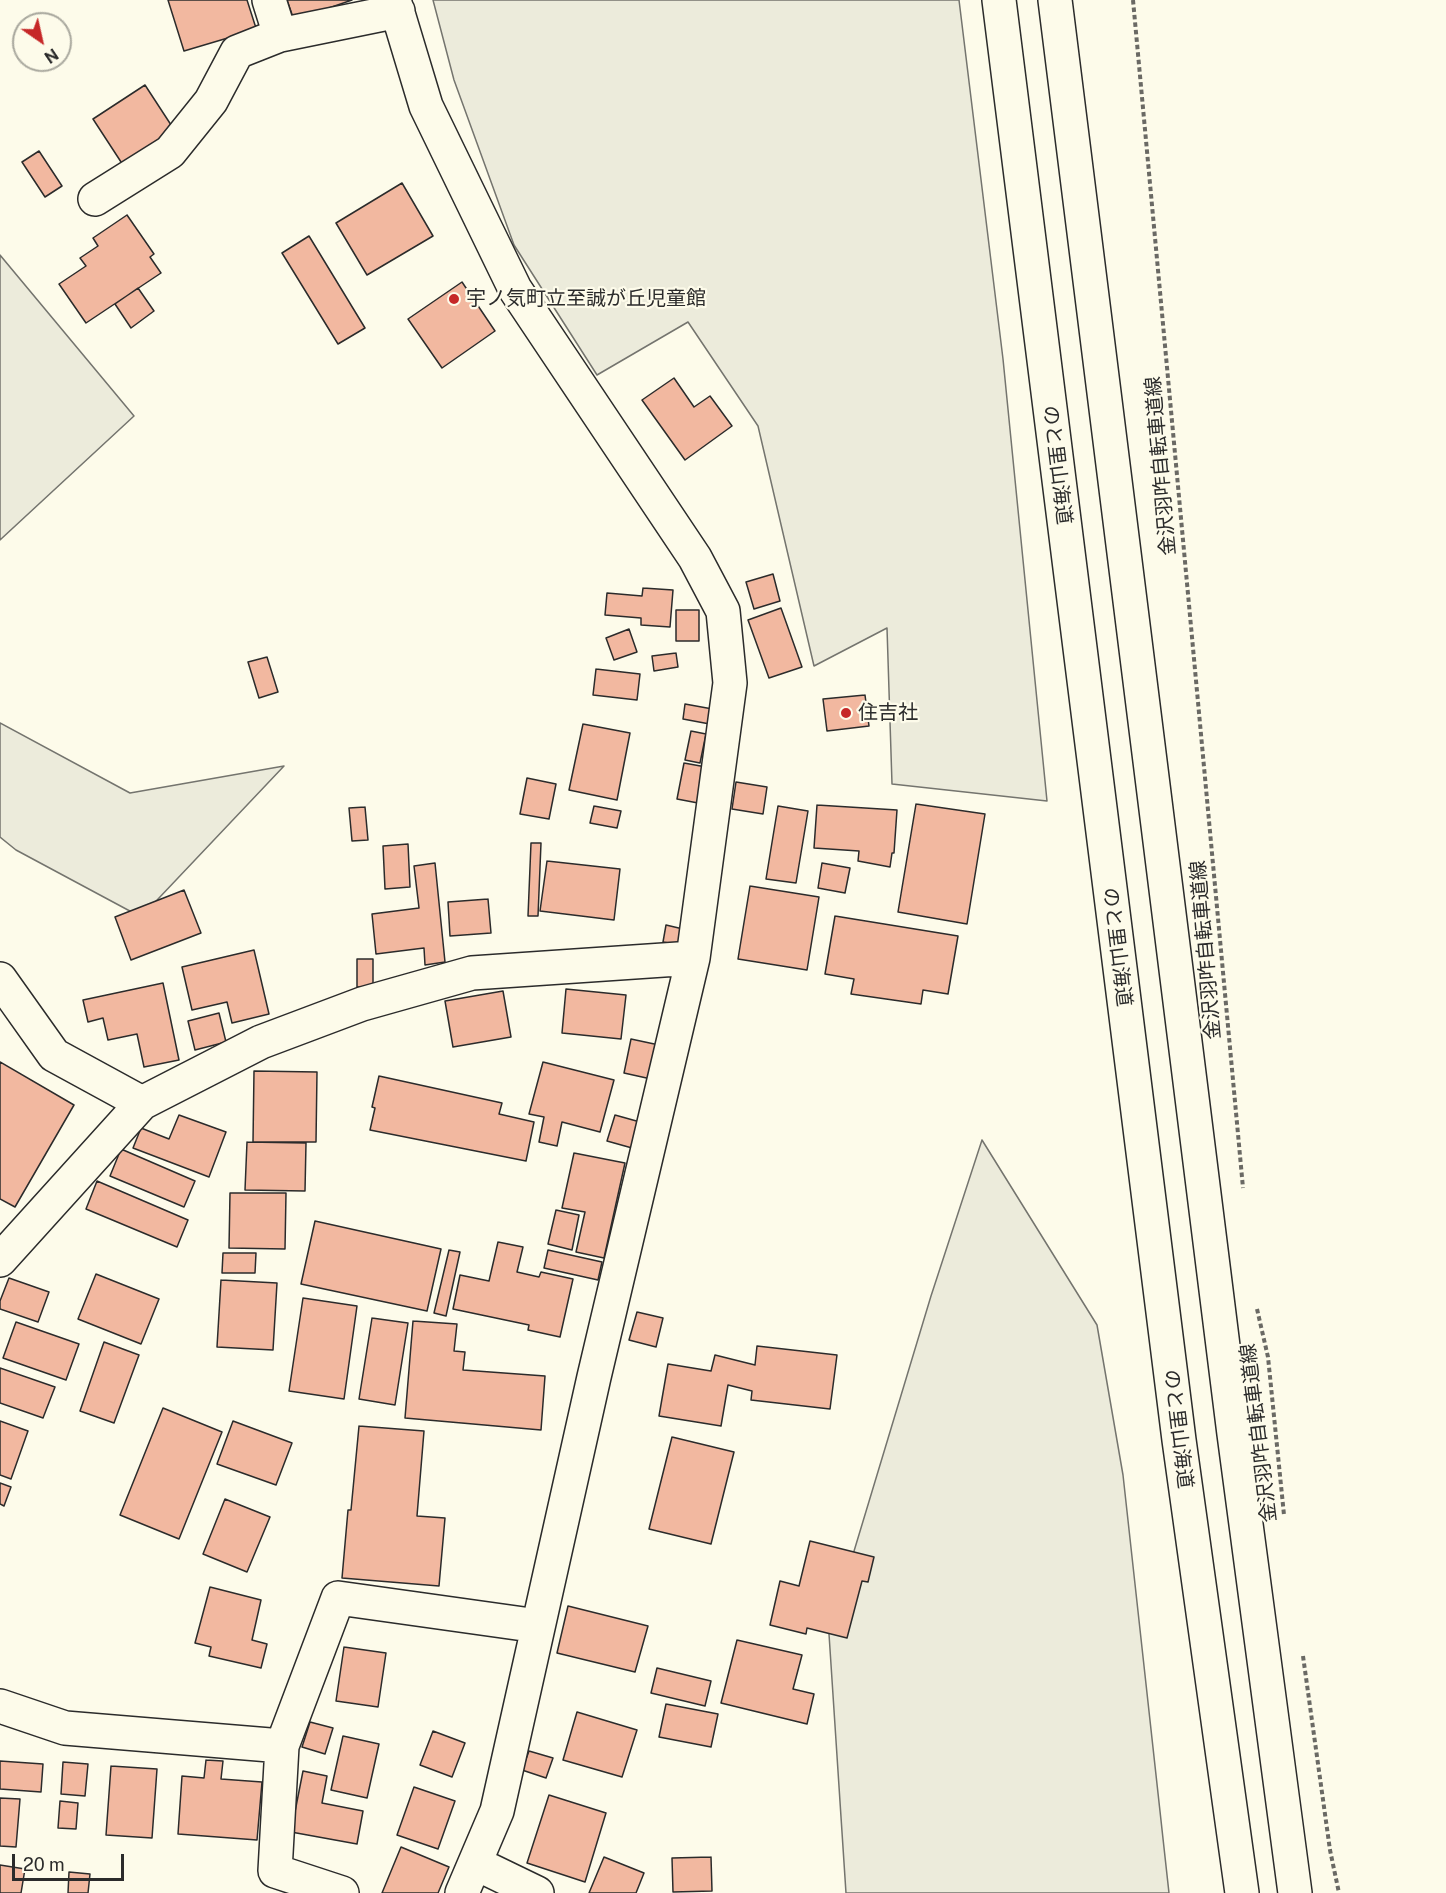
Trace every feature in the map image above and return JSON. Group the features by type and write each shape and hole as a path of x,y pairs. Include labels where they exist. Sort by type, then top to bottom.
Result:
{"main road":[{"path":"269,0 280,34"},
{"name":"のと里山海道","path":"999,0 1179,1440 1242,1893"},
{"path":"1055,0 1234,1434 1295,1893"},
{"path":"95,199 170,152 211,102 237,52 280,34 396,5 426,106 514,289 695,558 723,611 730,683 693,958 597,1365 497,1811 462,1893"},
{"path":"0,1260 142,1103 261,1042 362,1004 472,973 693,958"},
{"path":"0,979 54,1055 142,1103"},
{"path":"342,1893 275,1871 282,1746 339,1598 538,1626"},
{"path":"0,1706 65,1728 282,1746"},
{"path":"475,1863 537,1893"}],"path":[{"name":"金沢羽咋自転車道線","path":"1133,0 1244,1200"},
{"name":"金沢羽咋自転車道線","path":"1256,1304 1268,1357 1284,1520"},
{"path":"1302,1650 1330,1850 1339,1893"}],"shaded area":[{"path":"433,0 959,0 1003,359 1047,801 892,784 887,628 814,666 758,426 688,322 597,375 514,245 454,80"},
{"path":"0,255 134,416 0,540"},
{"path":"0,723 130,793 284,766 141,917 16,850 0,837"},
{"path":"982,1140 1097,1325 1123,1475 1169,1893 846,1893 829,1634 931,1296"}],"building":[{"path":"168,0 247,0 258,29 184,51"},
{"path":"287,0 352,0 294,20"},
{"path":"145,85 175,131 123,165 93,119"},
{"path":"39,151 62,186 45,197 22,162"},
{"path":"402,183 433,236 367,275 336,223"},
{"path":"127,215 154,254 150,257 161,273 86,323 59,284 86,266 80,258 98,246 93,238"},
{"path":"309,236 365,328 338,344 282,253"},
{"path":"462,282 495,331 442,368 408,319"},
{"path":"138,288 154,311 131,328 115,304"},
{"path":"674,378 694,407 710,396 732,426 685,460 642,400"},
{"path":"773,574 780,601 754,609 746,582"},
{"path":"643,588 673,590 670,627 641,625 641,618 605,615 607,593 642,596"},
{"path":"781,608 802,667 769,678 748,620"},
{"path":"676,610 699,610 699,641 676,641"},
{"path":"629,629 637,652 614,660 606,638"},
{"path":"676,653 678,667 654,671 652,656"},
{"path":"267,657 278,692 259,698 248,662"},
{"path":"596,669 640,674 637,700 593,695"},
{"name":"住吉社","path":"865,695 869,726 827,731 823,699"},
{"path":"685,704 718,710 715,725 683,719"},
{"path":"583,724 630,733 617,800 569,790"},
{"path":"691,731 706,734 700,763 685,760"},
{"path":"684,763 706,767 698,803 677,799"},
{"path":"527,778 556,784 549,819 520,814"},
{"path":"736,782 767,787 763,814 732,809"},
{"path":"916,804 985,814 967,924 898,912"},
{"path":"817,805 897,810 894,853 892,853 890,867 858,861 859,851 814,848"},
{"path":"594,806 621,811 617,828 590,823"},
{"path":"778,806 808,811 796,883 766,879"},
{"path":"365,807 368,840 352,841 349,808"},
{"path":"531,843 541,843 538,916 528,916"},
{"path":"408,844 410,887 385,889 383,846"},
{"path":"547,861 620,869 614,920 540,911"},
{"path":"435,863 445,962 425,965 424,948 376,954 372,914 419,908 414,866"},
{"path":"822,863 850,868 845,893 818,888"},
{"path":"750,886 819,897 807,970 738,959"},
{"path":"184,890 201,933 131,960 115,917"},
{"path":"488,899 491,933 450,936 448,902"},
{"path":"835,916 958,936 948,994 923,990 921,1004 851,994 854,979 825,974"},
{"path":"666,925 683,929 680,945 663,942"},
{"path":"254,950 269,1014 232,1023 227,1002 192,1010 182,967"},
{"path":"357,959 373,959 373,987 357,987"},
{"path":"163,983 179,1060 144,1067 137,1034 108,1040 103,1018 88,1022 83,1000"},
{"path":"566,989 626,995 621,1039 562,1033"},
{"path":"503,991 511,1037 453,1047 445,1001"},
{"path":"219,1013 226,1042 195,1050 188,1021"},
{"path":"631,1039 659,1045 651,1079 624,1073"},
{"path":"0,1062 74,1105 15,1207 0,1199"},
{"path":"543,1062 614,1080 600,1132 562,1122 557,1146 539,1142 544,1117 529,1114"},
{"path":"254,1071 317,1072 316,1142 253,1142"},
{"path":"379,1076 502,1103 499,1114 534,1122 526,1161 370,1130 375,1108 372,1107"},
{"path":"179,1115 226,1132 209,1177 133,1148 141,1128 169,1139"},
{"path":"615,1115 640,1122 632,1148 607,1141"},
{"path":"247,1142 306,1143 305,1191 245,1190"},
{"path":"121,1149 195,1181 184,1207 110,1176"},
{"path":"574,1153 625,1163 604,1258 576,1252 585,1212 562,1208"},
{"path":"97,1181 188,1220 177,1247 86,1209"},
{"path":"230,1193 286,1193 285,1249 229,1248"},
{"path":"556,1210 579,1215 572,1250 548,1244"},
{"path":"315,1221 441,1249 427,1311 301,1284"},
{"path":"498,1242 523,1247 517,1272 539,1277 541,1272 573,1279 560,1337 528,1330 529,1325 453,1309 460,1275 489,1281"},
{"path":"449,1250 460,1252 446,1316 434,1313"},
{"path":"548,1250 602,1262 598,1280 544,1268"},
{"path":"223,1253 256,1253 255,1273 222,1273"},
{"path":"96,1274 159,1299 141,1344 78,1319"},
{"path":"9,1278 49,1292 38,1322 0,1309 0,1301"},
{"path":"221,1280 277,1283 273,1350 217,1347"},
{"path":"303,1298 357,1306 344,1399 289,1391"},
{"path":"637,1312 663,1318 656,1347 629,1340"},
{"path":"372,1318 408,1323 395,1405 359,1399"},
{"path":"413,1321 457,1324 454,1351 465,1352 463,1370 545,1376 541,1430 405,1418"},
{"path":"16,1322 79,1344 66,1380 3,1358"},
{"path":"104,1342 139,1355 114,1423 80,1411"},
{"path":"757,1346 837,1355 830,1409 751,1400 752,1391 728,1385 721,1426 659,1416 668,1364 711,1371 715,1355 755,1365"},
{"path":"0,1368 55,1387 43,1418 0,1403"},
{"path":"163,1408 222,1432 179,1539 120,1515"},
{"path":"0,1421 28,1431 11,1479 0,1475"},
{"path":"233,1421 292,1443 276,1485 217,1464"},
{"path":"359,1426 424,1431 417,1516 445,1518 439,1586 342,1578"},
{"path":"672,1437 734,1452 711,1544 649,1529"},
{"path":"0,1483 11,1487 4,1506 0,1504"},
{"path":"225,1499 270,1517 247,1572 203,1554"},
{"path":"810,1541 874,1557 868,1582 862,1581 847,1638 807,1628 806,1634 770,1625 780,1581 799,1586"},
{"path":"210,1587 261,1600 252,1640 267,1644 261,1668 209,1656 211,1647 195,1643"},
{"path":"568,1606 648,1626 635,1672 557,1653"},
{"path":"737,1640 802,1655 793,1689 814,1694 807,1724 721,1703"},
{"path":"344,1647 386,1653 378,1707 336,1701"},
{"path":"657,1668 711,1681 705,1706 651,1693"},
{"path":"666,1704 718,1714 711,1747 659,1737"},
{"path":"577,1712 637,1730 622,1777 563,1760"},
{"path":"310,1722 333,1728 325,1754 302,1747"},
{"path":"433,1731 465,1743 452,1777 420,1765"},
{"path":"343,1736 379,1744 367,1798 331,1790"},
{"path":"529,1751 553,1758 546,1778 522,1770"},
{"path":"206,1760 223,1761 221,1779 262,1782 257,1840 178,1834 182,1776 204,1778"},
{"path":"0,1761 43,1764 41,1792 0,1789"},
{"path":"63,1762 88,1764 85,1796 61,1794"},
{"path":"111,1766 157,1769 152,1838 106,1835"},
{"path":"303,1771 327,1776 322,1803 363,1811 357,1844 291,1832"},
{"path":"414,1787 455,1801 438,1849 397,1835"},
{"path":"549,1795 606,1813 585,1882 527,1863"},
{"path":"0,1798 20,1799 16,1847 0,1846"},
{"path":"60,1801 78,1803 76,1829 58,1828"},
{"path":"401,1847 449,1867 438,1893 382,1893"},
{"path":"604,1857 644,1873 636,1893 589,1893"},
{"path":"711,1857 712,1891 673,1892 672,1858"},
{"path":"0,1865 25,1869 21,1893 0,1893"},
{"path":"69,1872 90,1874 88,1893 68,1893"}],"place":[{"name":"宇ノ気町立至誠が丘児童館","path":"454,299"},
{"name":"住吉社","path":"846,713"}]}
